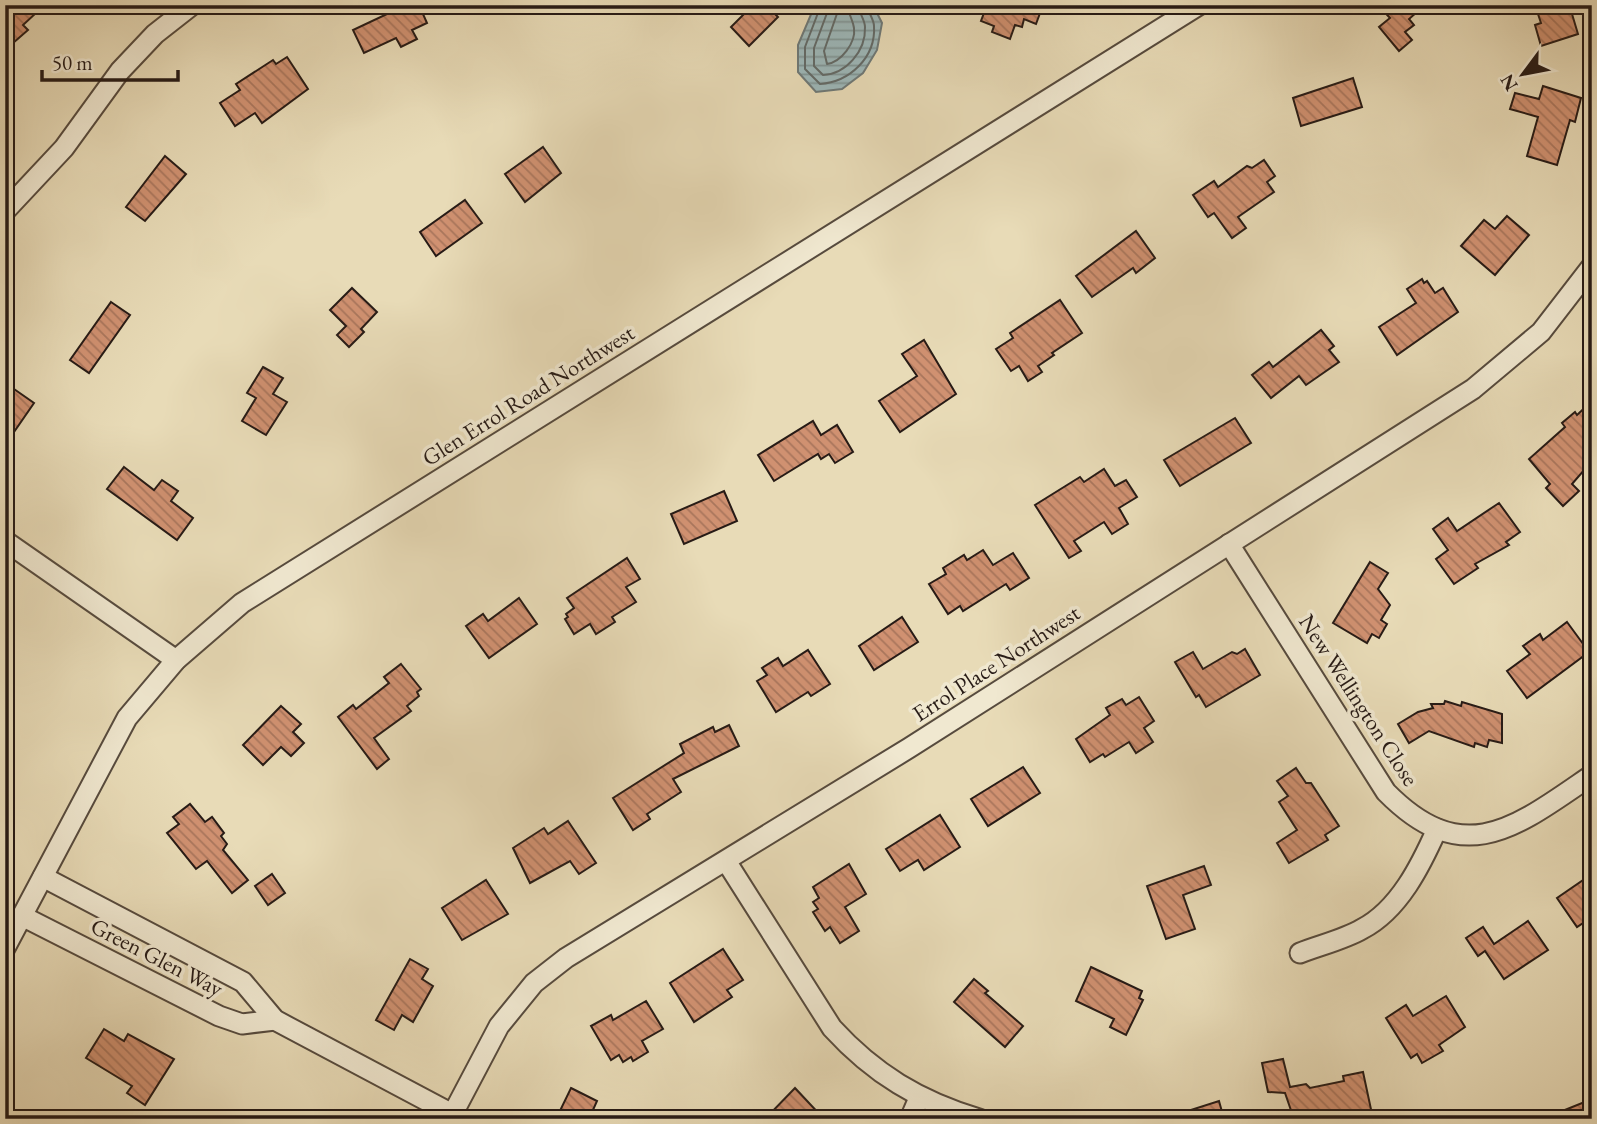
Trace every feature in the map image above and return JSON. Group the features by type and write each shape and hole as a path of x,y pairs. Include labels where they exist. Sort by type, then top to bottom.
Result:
{"street":[{"path":"5,211 64,148 120,71 155,34 192,5"},
{"name":"Glen Errol Road Northwest","path":"5,948 127,718 176,660 242,603 1199,5"},
{"name":"Errol Place Northwest","path":"451,1116 499,1026 534,983 566,958 726,861 1473,389 1541,332 1592,266"},
{"path":"5,541 176,660"},
{"name":"New Wellington Close","path":"1229,544 1386,792 1408,814 1437,829 1458,834 1502,831 1523,822 1592,775"},
{"path":"1300,953 1363,929 1384,910 1420,867 1437,829"},
{"path":"726,861 832,1028 872,1068 919,1098 979,1119"},
{"name":"Green Glen Way","path":"43,877 243,982 275,1020 451,1116"},
{"name":"Green Glen Way","path":"22,916 219,1016 242,1024 275,1020"},
{"path":"910,1119 919,1098"}],"water":[{"path":"815,5 873,5 882,23 877,50 863,73 842,89 816,92 798,72 798,45"}],"building":[{"path":"5,5 29,5 36,13 23,25 28,30 5,50"},
{"path":"406,5 419,5 427,23 412,30 417,39 401,47 396,38 364,53 353,30"},
{"path":"753,5 766,5 778,17 749,46 731,27"},
{"path":"987,5 1043,5 1036,24 1024,19 1022,27 1015,25 1010,39 992,32 994,26 981,21"},
{"path":"1378,5 1425,5 1409,19 1414,25 1405,32 1412,40 1399,51 1379,27 1390,18"},
{"path":"1535,5 1564,5 1567,14 1572,14 1578,34 1541,46 1535,25 1541,23"},
{"path":"287,57 308,89 262,123 255,113 235,126 220,103 240,90 236,84 273,60 276,64"},
{"path":"1353,78 1362,107 1301,126 1293,98"},
{"path":"1543,86 1581,98 1575,122 1570,120 1557,165 1527,156 1538,117 1510,109 1515,93 1539,99"},
{"path":"543,147 561,173 525,202 505,174"},
{"path":"165,156 186,174 145,221 126,207"},
{"path":"1264,160 1275,176 1267,182 1274,192 1238,217 1246,228 1232,238 1214,213 1208,217 1193,195 1214,181 1218,187 1247,166 1252,168"},
{"path":"465,200 482,223 436,256 420,232"},
{"path":"1507,216 1529,235 1495,275 1461,246 1484,220 1495,229"},
{"path":"1136,231 1155,258 1136,273 1133,268 1092,297 1076,276"},
{"path":"1422,279 1424,283 1427,281 1435,293 1443,288 1458,312 1397,355 1379,327 1416,303 1407,289"},
{"path":"352,288 377,312 361,329 364,332 349,347 337,335 346,326 330,310"},
{"path":"1060,300 1082,333 1052,353 1054,355 1038,366 1042,372 1028,381 1019,366 1011,371 996,349 1013,338 1010,333"},
{"path":"111,302 130,315 89,373 70,360"},
{"path":"1321,330 1334,346 1329,350 1339,362 1306,385 1299,376 1271,398 1252,375 1269,362 1273,367"},
{"path":"924,340 956,394 900,432 879,401 917,376 902,354"},
{"path":"263,367 283,378 273,394 287,402 266,435 242,421 256,398 247,393"},
{"path":"14,389 34,403 5,445 5,401"},
{"path":"1592,401 1592,461 1572,484 1579,491 1563,506 1546,488 1550,484 1529,459 1565,427 1562,423 1575,412 1577,415"},
{"path":"1235,418 1251,443 1180,486 1164,460"},
{"path":"813,421 821,435 837,425 853,452 835,463 829,454 821,459 818,454 774,481 758,455"},
{"path":"124,467 154,490 162,480 178,491 171,501 193,518 177,540 107,489"},
{"path":"1104,469 1115,486 1126,480 1137,497 1119,508 1128,524 1112,534 1104,522 1074,541 1081,551 1069,558 1035,505 1080,477 1084,482"},
{"path":"724,491 737,521 684,544 671,514"},
{"path":"1499,503 1520,532 1506,542 1509,545 1475,564 1478,568 1454,584 1436,559 1448,550 1433,529 1448,518 1457,531"},
{"path":"983,550 993,565 1013,553 1029,578 1010,590 1006,584 963,611 960,606 948,614 929,584 946,574 943,568 964,555 967,560"},
{"path":"627,558 640,579 626,587 636,602 612,617 615,622 596,634 590,624 574,634 565,619 568,617 566,614 574,608 567,598"},
{"path":"1370,562 1388,573 1378,589 1390,605 1381,620 1387,624 1379,638 1372,634 1367,643 1333,623"},
{"path":"519,598 537,624 489,658 466,626 483,614 488,621"},
{"path":"902,617 918,642 874,670 859,646"},
{"path":"1567,622 1589,652 1527,698 1507,671 1530,654 1523,646 1540,634 1543,640"},
{"path":"1245,649 1260,675 1206,707 1199,695 1196,697 1175,662 1193,652 1203,669 1232,652 1237,654"},
{"path":"808,650 830,684 811,696 808,692 776,712 757,681 767,675 762,668 778,658 783,666"},
{"path":"401,664 421,689 417,692 419,696 407,706 411,711 374,738 389,759 377,769 338,717 353,705 356,709 389,683 384,677"},
{"path":"1139,697 1154,721 1144,728 1153,742 1136,753 1129,742 1105,757 1103,754 1090,762 1076,739 1110,715 1106,708 1122,699 1126,705"},
{"path":"1445,701 1461,706 1462,702 1502,714 1502,743 1489,740 1487,747 1475,743 1474,747 1429,731 1409,743 1398,724 1418,712 1433,708 1431,704 1444,704"},
{"path":"281,706 301,724 293,732 304,743 291,756 281,747 263,765 243,745"},
{"path":"729,725 739,746 673,779 681,792 647,814 650,819 633,830 613,798 684,753 680,744 713,727 715,732"},
{"path":"1023,767 1040,793 988,826 971,799"},
{"path":"1296,768 1306,783 1311,783 1339,826 1325,835 1328,840 1289,863 1277,843 1297,830 1279,802 1288,796 1277,781"},
{"path":"190,804 205,822 212,817 224,833 221,836 227,844 223,850 248,880 232,893 207,861 196,869 167,833 179,824 173,817"},
{"path":"940,815 960,847 924,870 918,860 900,871 886,849"},
{"path":"568,821 596,863 579,874 570,861 530,883 513,848 544,828 548,834"},
{"path":"849,864 866,894 845,907 859,931 840,943 830,927 825,931 813,912 818,909 813,902 819,898 813,887"},
{"path":"1204,866 1211,885 1183,895 1195,929 1166,939 1147,886"},
{"path":"272,874 285,893 268,905 255,886"},
{"path":"1592,874 1592,917 1577,927 1557,898"},
{"path":"486,880 508,914 462,940 442,908"},
{"path":"1528,921 1548,950 1504,979 1485,951 1478,956 1466,938 1483,927 1494,944"},
{"path":"723,949 743,980 727,990 732,997 694,1022 670,983"},
{"path":"410,959 428,969 422,979 433,986 413,1022 402,1015 394,1030 376,1020"},
{"path":"1091,967 1142,991 1139,998 1143,1000 1126,1035 1110,1027 1114,1019 1076,1001"},
{"path":"974,979 988,991 985,993 1023,1026 1005,1047 954,1002"},
{"path":"1446,996 1465,1027 1439,1045 1443,1051 1422,1063 1417,1054 1411,1058 1386,1018 1406,1005 1413,1016"},
{"path":"646,1001 663,1029 642,1041 648,1052 633,1061 631,1057 623,1062 619,1055 611,1060 591,1026 611,1015 613,1020"},
{"path":"104,1029 124,1041 128,1034 174,1059 145,1105 127,1093 132,1086 86,1058"},
{"path":"1283,1059 1290,1087 1306,1084 1310,1088 1344,1081 1343,1076 1363,1072 1372,1114 1353,1119 1351,1114 1329,1119 1294,1119 1285,1093 1268,1092 1262,1063"},
{"path":"571,1088 597,1101 589,1119 556,1119"},
{"path":"795,1088 824,1119 765,1119"},
{"path":"1592,1099 1592,1119 1545,1119 1545,1118"},
{"path":"1219,1101 1224,1119 1172,1119 1172,1116"}]}
